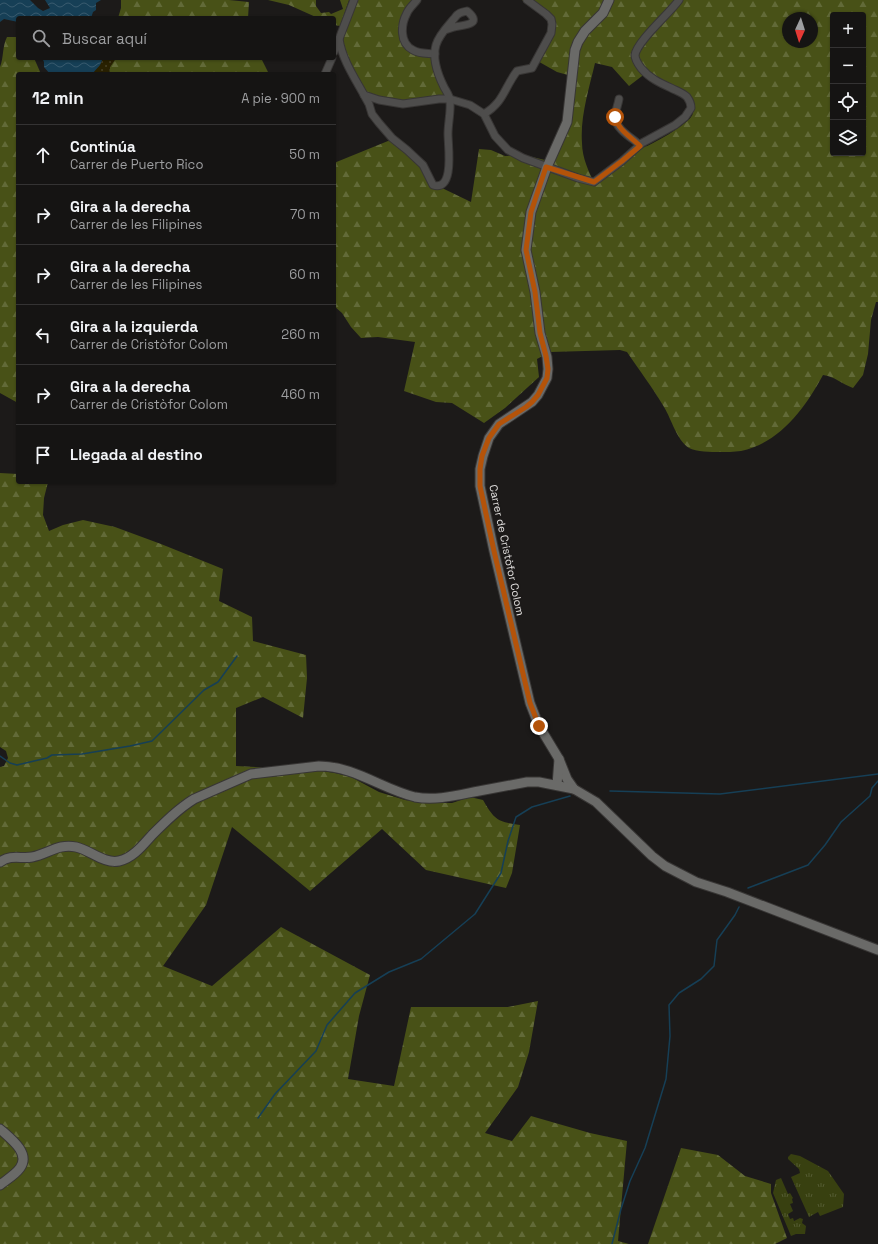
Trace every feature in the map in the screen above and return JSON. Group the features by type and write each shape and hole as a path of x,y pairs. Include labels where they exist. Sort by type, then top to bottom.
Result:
{"street":[{"path":"336,47 354,0"},
{"path":"417,0 407,12 402,28 402,34 408,47 421,53 435,54"},
{"path":"484,114 497,104 503,96 509,81 517,71 532,68 552,28 550,19 527,0"},
{"name":"Carrer de Cristòfor Colom","path":"574,789 561,769 559,760 539,726 530,703 480,486 480,469 482,456 489,438 499,424 532,402 538,395 547,378 548,369 546,356 540,333 535,292 526,250 531,212 546,167 568,122 575,50 585,30 603,14 609,0"},
{"path":"364,95 379,100 403,104 439,99 450,99 470,104 484,114 495,136 508,150 546,167 594,182 640,146 675,125 685,117 692,108 688,98 682,93 660,83 646,73 638,63 635,55 644,40 679,0"},
{"path":"339,39 342,54 369,104 372,114 392,138 422,165 433,185 438,186 442,185 448,176 450,99 437,72 435,54 436,45 445,30"},
{"path":"326,72 331,60"},
{"path":"619,99 615,117 616,123 640,146"},
{"path":"0,862 8,857 31,858 56,848 66,846 80,848 107,860 117,862 124,860 135,852 187,803 251,774 329,766 349,771 408,795 432,798 527,782 539,782 574,789 596,802 652,856 680,875 878,950"},
{"path":"539,782 561,769 563,778 559,785"},
{"path":"0,1129 17,1146 22,1154 22,1158 19,1169 0,1185"}],"green space":[{"path":"121,0 229,0 249,2 248,16 119,16"},
{"path":"268,0 316,0 316,6 321,13 329,12 331,14 343,9 340,0 349,0 340,26 336,25 336,16 314,16 289,5"},
{"path":"351,0 421,0 410,12 404,31 410,45 438,59 441,74 450,92 443,101 416,105 368,99 338,50 336,55 336,39"},
{"path":"522,0 878,0 878,302 876,302 871,320 868,354 863,375 853,388 831,377 823,375 808,400 790,422 779,432 755,447 733,452 708,452 689,448 681,440 667,412 651,386 627,352 620,350 550,352 537,359 539,377 505,408 484,423 452,403 436,402 404,391 415,342 378,337 361,338 351,327 342,313 336,308 336,162 388,141 401,142 433,180 442,188 471,202 479,149 491,150 505,156 524,155 545,160 560,128 565,110 568,75 557,72 534,59 548,33 550,25 547,18","holes":["595,63 612,67 629,86 646,73 688,98 694,108 692,116 683,125 661,139 642,148 595,185 588,170 582,149 582,123"]},
{"path":"7,37 16,37 16,60 35,60 40,72 16,72 16,402 0,393 0,67 4,44"},
{"path":"115,60 262,60 268,72 109,72 110,67"},
{"path":"327,60 334,60 329,72 322,72"},
{"path":"0,473 16,474 16,484 48,484 44,498 43,515 49,531 63,525 83,520 115,527 223,569 219,601 252,617 253,641 306,655 307,678 303,718 263,697 236,708 236,766 316,770 335,773 351,777 379,792 405,800 425,803 452,803 470,797 483,800 490,812 501,821 520,825 512,873 506,888 426,870 382,829 310,891 232,827 206,905 163,966 212,986 281,927 370,975 359,1016 348,1079 394,1086 411,1007 508,1007 538,1001 529,1052 518,1087 485,1133 512,1141 531,1116 590,1133 627,1141 618,1241 629,1244 0,1244 0,767 4,766 8,758 6,751 0,747"},
{"path":"681,1148 718,1155 745,1176 771,1184 771,1193 787,1238 775,1244 648,1244"},
{"path":"791,1154 800,1156 828,1171 844,1194 843,1207 820,1216 818,1212 809,1217 791,1177 800,1173 799,1169 788,1159"},
{"path":"781,1178 788,1194 790,1193 793,1198 793,1203 790,1204 793,1211 788,1214 790,1219 793,1218 794,1221 800,1218 803,1219 802,1223 806,1226 805,1234 796,1234 791,1236 773,1193 776,1180"}],"sand":[{"path":"102,60 115,60 110,67 109,72 94,72"}],"water":[{"path":"0,0 30,0 43,11 50,8 45,0 101,0 96,3 96,10 93,12 92,16 16,16 16,22 4,19 0,22"},
{"path":"43,60 102,60 94,72 48,72 44,67"}],"waterway":[{"path":"0,756 10,763 17,765 47,758 52,755 82,754 152,741 204,690 218,682 237,656"},
{"path":"610,791 720,794 878,774"},
{"path":"748,888 808,865 825,845 841,822 870,796 872,788 878,781"},
{"path":"258,1118 275,1094 316,1051 327,1025 355,993 389,972 421,959 475,914 501,873 508,841 516,817 532,807 570,796"},
{"path":"612,1244 630,1181 645,1148 666,1079 670,1036 669,1005 679,993 701,979 714,966 717,940 739,907"}],"route":[{"path":"539,726 530,703 494,551 480,486 480,469 482,456 489,438 499,424 532,402 538,395 547,378 548,369 546,356 540,333 535,292 528,266 526,250 531,212 546,167 594,182 640,146 620,128 616,123 615,117"}]}
